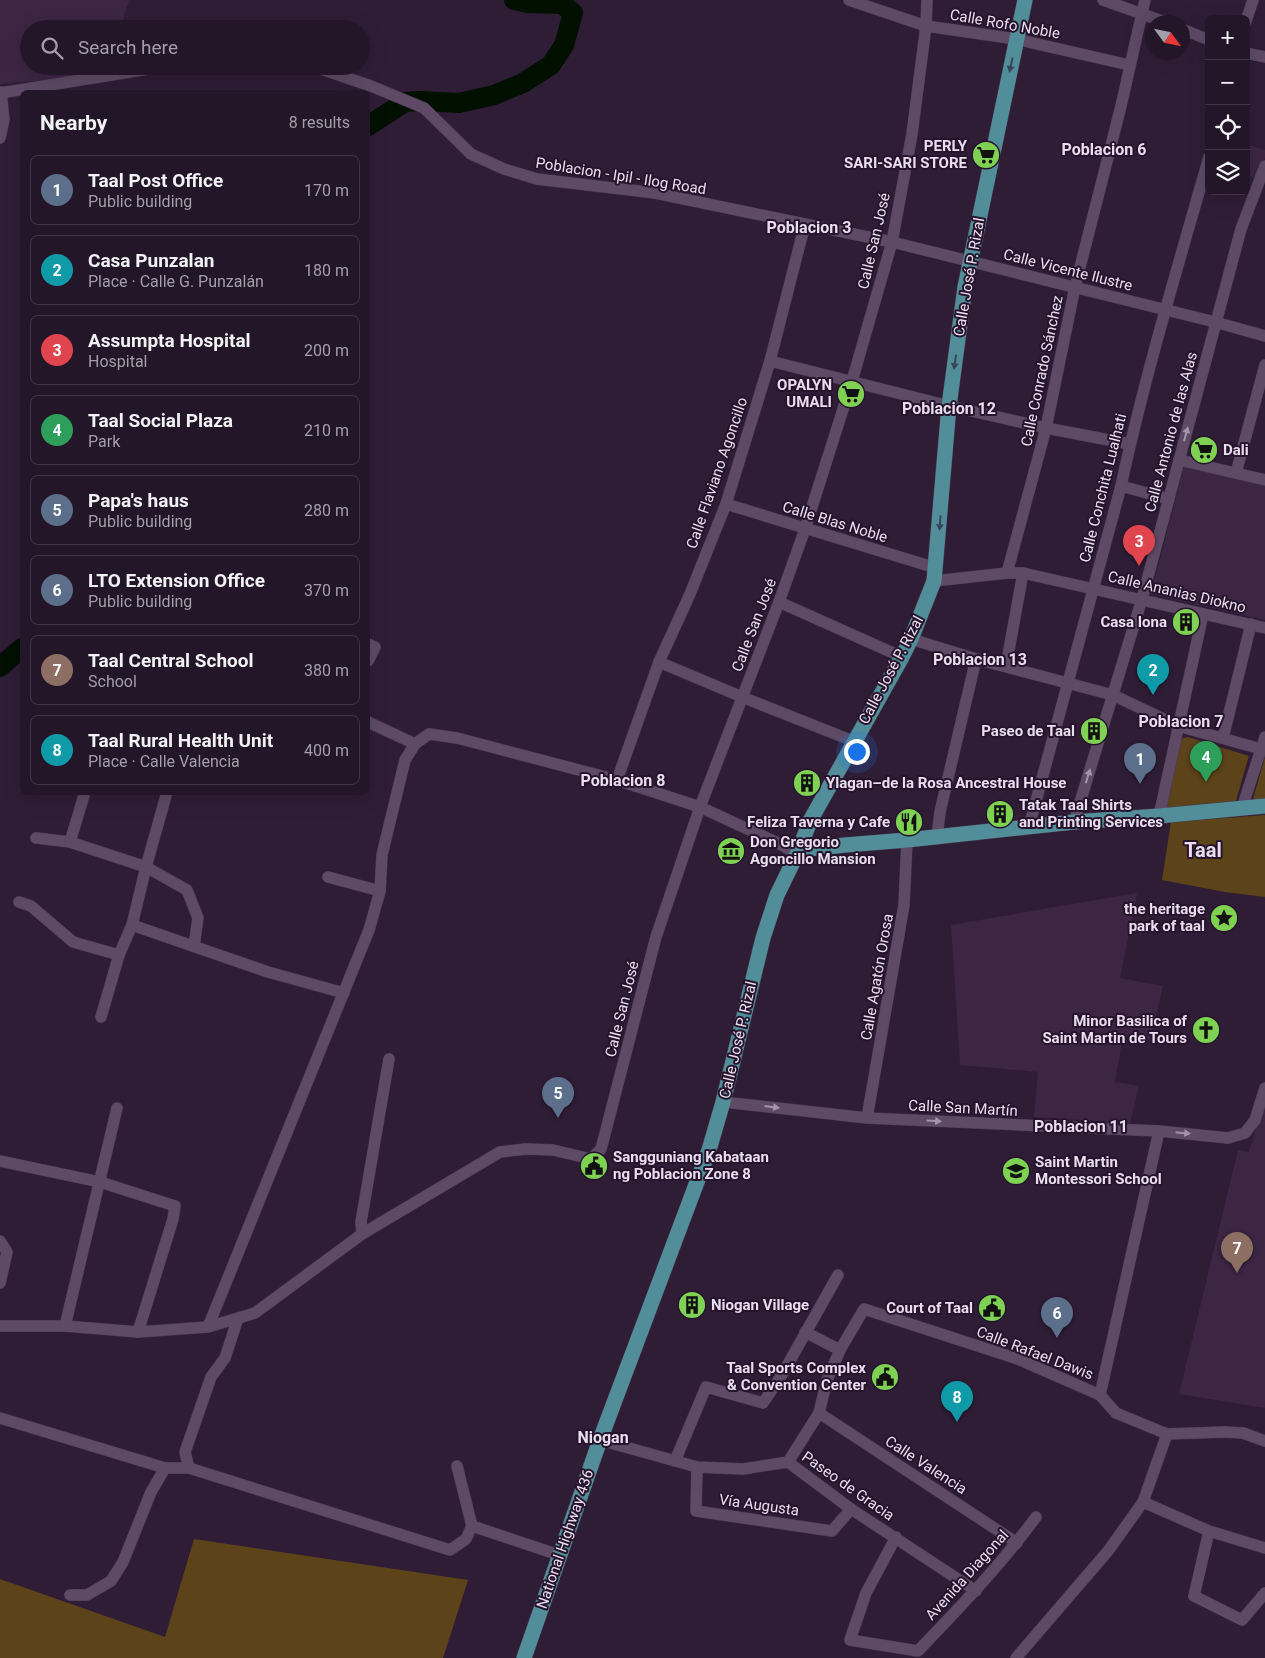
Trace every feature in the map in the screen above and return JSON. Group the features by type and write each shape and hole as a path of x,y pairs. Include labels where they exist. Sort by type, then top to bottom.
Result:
{"main road":[{"name":"Calle José P. Rizal","path":"628,1364 693,1195 723,1102 743,1014 777,894 799,853 810,821 911,639 935,574 949,406 969,262 1025,0"},
{"path":"799,853 809,849 845,845 1074,822 1265,806"},
{"name":"National Highway 436","path":"524,1658 628,1364"}],"street":[{"name":"Calle Rofo Noble","path":"849,0 926,26 1016,39 1129,65"},
{"name":"Calle San José","path":"362,1234 500,1152 526,1149 554,1150 591,1159 601,1149 656,937 700,807 806,529 852,381 892,242 912,134 926,26 927,0"},
{"path":"1103,0 1146,15"},
{"name":"Calle Conrado Sánchez","path":"1007,572 1046,428 1075,287 1145,0"},
{"path":"1248,15 1253,0"},
{"path":"1190,33 1205,39"},
{"path":"1250,54 1265,57"},
{"path":"0,138 4,120 1,92 110,75"},
{"name":"Poblacion - Ipil - Ilog Road","path":"339,75 424,108 472,154 504,169 537,179 655,193 805,224"},
{"name":"Calle Antonio de las Alas","path":"1074,822 1142,599 1240,229 1265,166"},
{"name":"Calle Conchita Lualhati","path":"1030,827 1121,486 1165,310 1205,171"},
{"name":"Calle Vicente Ilustre","path":"805,224 892,242 1216,322 1265,336"},
{"name":"Calle Flaviano Agoncillo","path":"617,780 659,662 690,594 726,504 770,361 805,224"},
{"path":"770,361 949,406 1046,428 1130,444"},
{"path":"1236,473 1265,365"},
{"path":"1179,460 1265,480"},
{"path":"1121,486 1169,499"},
{"name":"Calle Blas Noble","path":"726,504 806,529 935,574"},
{"path":"1006,666 1023,572"},
{"name":"Calle Ananias Diokno","path":"935,574 1023,572 1265,628"},
{"path":"779,602 902,657"},
{"path":"1159,816 1203,614"},
{"path":"1223,738 1251,624"},
{"path":"911,639 976,659 1113,694 1178,726 1261,749"},
{"path":"370,645 374,648 370,657"},
{"path":"937,836 940,812 976,659"},
{"path":"659,662 853,741"},
{"path":"370,723 414,744"},
{"path":"208,1327 369,930 380,891 382,855 391,824 399,782 405,760 414,744 429,734 456,738 617,780 700,807 799,853"},
{"path":"1242,808 1265,737"},
{"path":"70,842 84,795"},
{"path":"101,1018 119,955 132,925 146,867 167,795"},
{"path":"36,838 70,842 146,867 187,890 198,918 194,946"},
{"name":"Calle Agatón Orosa","path":"867,1118 904,905 907,840"},
{"path":"328,877 380,891"},
{"path":"19,902 32,906 72,942 119,955"},
{"path":"132,925 268,972 344,993"},
{"path":"0,1326 64,1326 138,1332 208,1327 255,1313 362,1234 361,1222 389,1059"},
{"name":"Calle San Martín","path":"723,1102 867,1118 1159,1131 1228,1138 1245,1133 1255,1120 1265,1088"},
{"path":"64,1326 117,1108"},
{"name":"Calle Rafael Dawis","path":"788,1462 819,1413 827,1380 840,1350 864,1309 1018,1359 1100,1395 1159,1131"},
{"path":"0,1161 100,1182 175,1206 173,1219 138,1332"},
{"path":"0,1241 7,1252 0,1284"},
{"path":"675,1461 706,1388 763,1403 783,1372 838,1275"},
{"path":"190,1468 185,1452 211,1377 225,1358 238,1318"},
{"path":"805,1332 840,1350"},
{"path":"1100,1395 1116,1413 1167,1434 1243,1433 1265,1441"},
{"name":"Calle Valencia","path":"819,1413 1017,1543"},
{"path":"0,1418 165,1468 190,1468 450,1550 466,1539 472,1526 457,1466"},
{"path":"1016,1658 1108,1551 1142,1502 1167,1434"},
{"name":"Paseo de Gracia","path":"600,1440 697,1467 743,1469 788,1462 851,1509 976,1591"},
{"name":"Vía Augusta","path":"697,1467 696,1511 832,1531 851,1509"},
{"path":"70,1595 87,1595 111,1581 123,1562 151,1492 165,1468"},
{"path":"1142,1502 1209,1531 1265,1548"},
{"name":"Avenida Diagonal","path":"896,1537 866,1593 850,1640 918,1651 976,1591 1017,1543 1036,1517"},
{"path":"472,1526 559,1555"},
{"path":"1209,1531 1194,1596 1242,1620 1265,1593"}],"shaded area":[{"path":"0,0 129,0 123,20 20,20 20,75 105,75 0,84"},
{"path":"1250,145 1265,150 1259,179 1250,176"},
{"path":"1184,466 1265,486 1265,620 1151,594"},
{"path":"1188,737 1249,756 1235,804 1164,811 1180,739"},
{"path":"1265,757 1265,799 1253,799"},
{"path":"1265,815 1265,897 1225,892 1162,880 1171,822"},
{"path":"1137,893 1120,978 1163,986 1150,1040 1123,1036 1115,1082 1139,1086 1130,1123 1034,1117 1038,1072 960,1065 951,925"},
{"path":"1265,1100 1265,1408 1179,1394 1238,1150 1249,1152"},
{"path":"194,1539 468,1580 443,1658 0,1658 0,1579 165,1637"}],"waterway":[{"path":"370,125 405,102 459,103 494,95 523,83 551,65 564,45 573,13 562,4 528,3 514,0"},
{"path":"0,667 20,650"}],"place":[{"name":"PERLY SARI-SARI STORE","path":"986,155"},
{"name":"OPALYN UMALI","path":"851,394"},
{"name":"Dali","path":"1204,450"},
{"name":"Assumpta Hospital","path":"1139,566"},
{"name":"Casa Iona","path":"1186,622"},
{"name":"Casa Punzalan","path":"1153,695"},
{"name":"Paseo de Taal","path":"1094,731"},
{"name":"Taal Social Plaza","path":"1206,782"},
{"name":"Ylagan–de la Rosa Ancestral House","path":"807,783"},
{"name":"Taal Post Office","path":"1140,784"},
{"name":"Tatak Taal Shirts and Printing Services","path":"1000,814"},
{"name":"Feliza Taverna y Cafe","path":"909,822"},
{"name":"Don Gregorio Agoncillo Mansion","path":"731,851"},
{"name":"the heritage park of taal","path":"1224,918"},
{"name":"Minor Basilica of Saint Martin de Tours","path":"1206,1030"},
{"name":"Papa's haus","path":"558,1118"},
{"name":"Sangguniang Kabataan ng Poblacion Zone 8","path":"594,1166"},
{"name":"Saint Martin Montessori School","path":"1016,1171"},
{"name":"Taal Central School","path":"1237,1273"},
{"name":"Niogan Village","path":"692,1305"},
{"name":"Court of Taal","path":"992,1308"},
{"name":"LTO Extension Office","path":"1057,1338"},
{"name":"Taal Sports Complex & Convention Center","path":"885,1377"},
{"name":"Taal Rural Health Unit","path":"957,1422"}],"district":[{"name":"Poblacion 6","path":"1104,149"},
{"name":"Poblacion 3","path":"809,227"},
{"name":"Poblacion 12","path":"949,408"},
{"name":"Poblacion 13","path":"980,659"},
{"name":"Poblacion 7","path":"1181,721"},
{"name":"Poblacion 8","path":"623,780"},
{"name":"Taal","path":"1203,850"},
{"name":"Poblacion 11","path":"1081,1126"},
{"name":"Niogan","path":"603,1437"}]}
